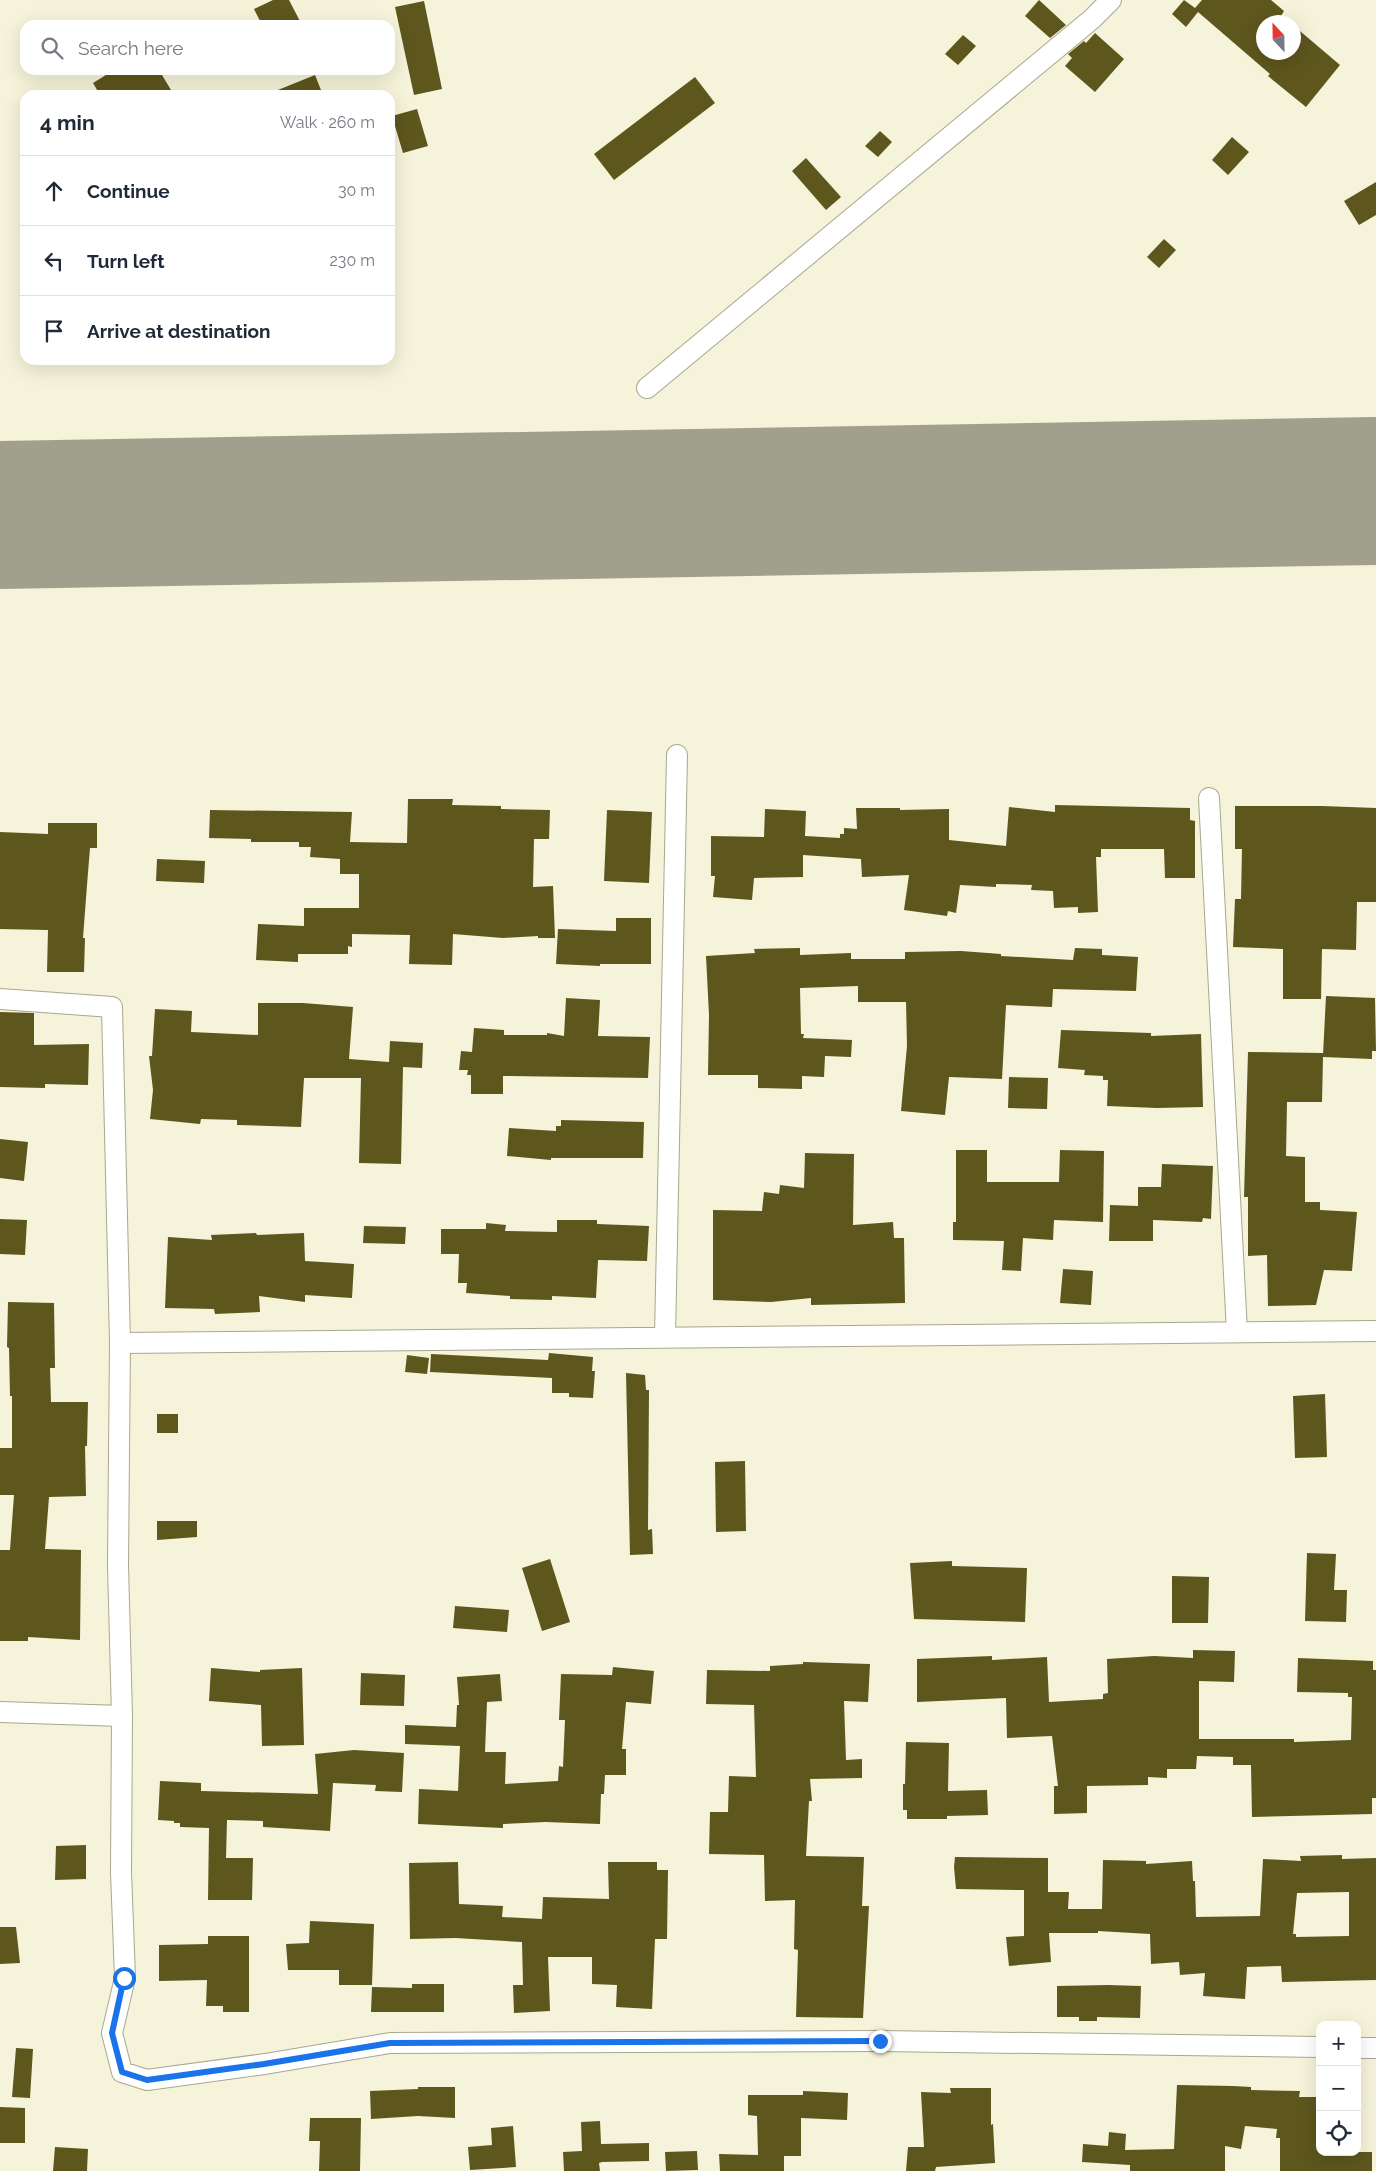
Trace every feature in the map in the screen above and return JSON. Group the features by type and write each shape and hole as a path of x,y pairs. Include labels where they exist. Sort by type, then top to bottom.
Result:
{"street":[{"path":"647,388 1092,19 1111,0"},
{"path":"665,1336 677,755"},
{"path":"1209,798 1237,1332"},
{"path":"0,999 112,1007 120,1342 118,1565 122,1716 121,1872 124,1978 112,2033 122,2072 147,2080 264,2064 390,2043 880,2041 1316,2047"},
{"path":"120,1342 665,1336 1376,1332"},
{"path":"0,1712 122,1716"},
{"path":"1361,2048 1376,2048"}],"building":[{"path":"273,0 289,0 299,20 260,20 254,9"},
{"path":"1039,0 1066,25 1050,38 1025,16"},
{"path":"1184,0 1195,8 1202,0 1271,0 1284,11 1282,15 1256,15 1256,60 1301,60 1301,32 1340,65 1306,107 1268,76 1270,74 1198,12 1186,27 1172,14"},
{"path":"424,1 442,89 414,95 395,7"},
{"path":"1095,33 1124,59 1095,92 1065,66 1072,58 1068,54 1084,41 1086,43"},
{"path":"963,35 976,46 958,65 945,54"},
{"path":"106,75 162,75 171,90 97,90 93,83"},
{"path":"315,75 321,90 278,90"},
{"path":"695,77 715,103 614,180 594,154"},
{"path":"417,109 428,146 403,153 395,126 395,115"},
{"path":"880,131 892,142 878,157 865,146"},
{"path":"1232,137 1249,152 1228,175 1212,160"},
{"path":"806,158 841,197 826,210 792,171"},
{"path":"1376,182 1376,215 1359,225 1344,201"},
{"path":"1164,239 1176,250 1159,268 1147,257"},
{"path":"408,799 453,799 452,805 550,810 549,839 534,839 533,887 553,886 555,938 538,938 538,936 503,938 453,934 452,965 409,964 410,935 352,934 352,947 348,946 348,954 298,954 298,962 256,960 258,924 304,926 304,908 359,908 359,874 340,874 340,859 310,857 311,847 299,847 299,842 251,842 251,839 209,838 210,810 352,812 350,842 407,843"},
{"path":"1055,805 1190,808 1190,820 1195,821 1195,878 1165,878 1164,849 1101,849 1101,857 1096,857 1098,912 1078,913 1078,907 1054,908 1053,891 1031,890 1032,885 996,884 996,887 960,885 956,913 948,911 947,916 904,910 909,875 862,877 861,859 803,855 803,877 754,878 752,900 713,897 715,876 711,876 711,836 764,837 765,809 806,811 805,836 840,838 840,834 844,834 844,828 857,829 856,808 900,808 900,810 949,809 949,840 1006,846 1009,807 1055,812"},
{"path":"1235,806 1376,808 1376,902 1357,902 1356,950 1322,949 1321,999 1283,999 1283,949 1233,947 1235,899 1241,899 1242,849 1235,849"},
{"path":"607,810 652,812 649,883 604,881"},
{"path":"48,823 97,823 97,848 90,848 83,938 85,938 84,972 47,972 48,930 0,929 0,832 48,834"},
{"path":"157,859 205,861 204,883 156,881"},
{"path":"616,918 651,918 651,964 600,964 600,966 556,964 558,929 616,931"},
{"path":"800,948 800,955 851,953 851,959 905,959 905,952 961,951 1001,954 1001,956 1073,960 1075,948 1102,949 1102,955 1138,957 1136,991 1053,989 1052,1007 1006,1005 1002,1079 949,1077 945,1115 901,1111 907,1046 906,1002 858,1002 858,986 800,988 801,1034 804,1034 803,1038 852,1040 851,1057 825,1056 824,1077 802,1076 802,1089 758,1088 758,1075 708,1075 709,1015 706,956 755,953 754,949"},
{"path":"1326,996 1375,998 1376,1051 1372,1051 1372,1059 1323,1057 1322,1102 1287,1102 1286,1156 1305,1157 1305,1202 1320,1202 1320,1210 1357,1212 1352,1271 1324,1270 1316,1305 1268,1306 1267,1255 1248,1256 1248,1197 1244,1197 1248,1052 1323,1053 1323,1055"},
{"path":"566,998 600,1000 598,1036 650,1037 648,1078 503,1076 503,1094 471,1094 471,1075 467,1075 468,1070 459,1070 461,1051 472,1052 474,1028 504,1030 504,1035 547,1035 547,1033 564,1036"},
{"path":"258,1003 303,1003 353,1007 349,1059 389,1062 390,1041 423,1043 422,1068 403,1067 401,1164 359,1163 361,1078 304,1078 301,1127 237,1125 237,1120 201,1119 200,1124 150,1119 153,1090 149,1056 152,1056 155,1009 192,1011 191,1032 258,1035"},
{"path":"0,1012 34,1013 34,1045 89,1044 88,1085 45,1084 45,1088 0,1087"},
{"path":"1061,1030 1151,1033 1151,1036 1201,1034 1203,1107 1107,1106 1108,1080 1103,1080 1103,1076 1084,1075 1085,1070 1058,1068"},
{"path":"1009,1077 1048,1078 1047,1109 1008,1108"},
{"path":"561,1120 644,1122 643,1158 551,1158 551,1160 507,1156 509,1128 556,1131 556,1126 561,1126"},
{"path":"0,1139 28,1142 24,1181 0,1178"},
{"path":"956,1150 987,1150 987,1182 1059,1182 1060,1150 1104,1151 1103,1222 1054,1220 1053,1240 1023,1238 1021,1271 1002,1270 1004,1241 953,1240 953,1222 956,1222"},
{"path":"805,1153 854,1154 853,1225 893,1222 894,1238 904,1238 905,1303 811,1305 811,1298 771,1302 713,1300 713,1210 762,1211 764,1192 779,1194 780,1185 804,1188"},
{"path":"1162,1164 1213,1166 1211,1219 1203,1218 1202,1222 1153,1220 1153,1241 1109,1241 1110,1205 1138,1206 1138,1187 1161,1187"},
{"path":"0,1219 27,1220 25,1255 0,1254"},
{"path":"557,1220 597,1220 597,1224 649,1226 647,1261 598,1260 596,1298 552,1296 552,1300 510,1299 510,1296 466,1293 467,1283 458,1283 459,1254 441,1254 441,1229 486,1229 486,1223 506,1225 505,1231 557,1232"},
{"path":"364,1226 406,1227 405,1244 363,1243"},
{"path":"256,1233 257,1235 304,1233 305,1261 354,1264 352,1298 305,1295 305,1302 259,1296 260,1312 215,1314 214,1309 165,1308 168,1237 212,1240 211,1235"},
{"path":"1063,1269 1093,1271 1091,1305 1060,1303"},
{"path":"8,1302 54,1303 55,1368 50,1368 51,1402 88,1402 87,1446 85,1446 86,1496 49,1497 45,1549 81,1550 80,1640 28,1637 28,1641 0,1641 0,1550 10,1550 14,1495 0,1495 0,1448 12,1448 12,1396 10,1396 9,1348 7,1347"},
{"path":"549,1353 593,1357 592,1371 595,1371 593,1398 569,1397 569,1393 552,1393 552,1378 430,1372 431,1354 548,1360"},
{"path":"407,1355 429,1358 427,1374 405,1372"},
{"path":"626,1373 645,1375 646,1390 649,1390 648,1530 652,1529 653,1554 630,1555"},
{"path":"1325,1394 1327,1457 1295,1458 1293,1396"},
{"path":"157,1414 178,1414 178,1433 157,1433"},
{"path":"745,1461 746,1531 716,1532 715,1462"},
{"path":"157,1521 197,1521 197,1537 157,1540"},
{"path":"1307,1553 1336,1554 1334,1590 1347,1590 1346,1622 1305,1621"},
{"path":"550,1559 570,1622 542,1631 522,1568"},
{"path":"952,1561 952,1566 1027,1568 1025,1622 914,1619 910,1563"},
{"path":"1172,1576 1209,1577 1208,1623 1172,1623"},
{"path":"455,1606 509,1610 507,1632 453,1628"},
{"path":"1193,1650 1235,1651 1234,1682 1199,1681 1199,1739 1294,1739 1294,1742 1351,1740 1352,1697 1348,1697 1348,1693 1297,1692 1298,1658 1373,1661 1373,1670 1376,1670 1376,1798 1372,1798 1372,1814 1252,1817 1251,1765 1233,1765 1233,1757 1197,1756 1196,1769 1167,1769 1167,1778 1148,1777 1148,1785 1087,1786 1087,1813 1054,1814 1054,1786 1058,1786 1052,1736 1007,1738 1006,1698 917,1702 917,1659 992,1656 992,1660 1047,1657 1049,1702 1103,1699 1103,1694 1108,1693 1107,1659 1154,1656 1193,1658"},
{"path":"803,1662 870,1664 868,1702 844,1701 846,1760 862,1759 862,1778 810,1779 812,1801 809,1801 806,1856 864,1857 862,1906 869,1906 863,2018 796,2017 798,1950 794,1949 795,1900 765,1901 764,1855 709,1854 710,1812 728,1812 729,1776 756,1777 754,1705 706,1704 707,1670 770,1671 770,1666 803,1664"},
{"path":"613,1667 654,1671 651,1704 626,1702 622,1749 626,1749 626,1775 605,1775 604,1794 601,1794 600,1824 545,1822 503,1824 503,1828 418,1824 419,1789 458,1791 460,1746 405,1744 405,1725 456,1727 457,1705 459,1705 457,1677 500,1674 502,1701 487,1702 485,1752 506,1752 505,1784 558,1781 559,1766 563,1767 565,1720 559,1720 561,1674 612,1675"},
{"path":"211,1668 260,1672 260,1670 302,1668 304,1745 262,1746 261,1705 209,1701"},
{"path":"361,1673 405,1675 404,1706 360,1705"},
{"path":"906,1742 949,1743 948,1791 987,1790 988,1815 947,1816 947,1819 907,1819 907,1810 903,1810"},
{"path":"354,1750 404,1753 402,1792 375,1791 376,1785 333,1783 330,1831 263,1827 263,1821 227,1820 226,1858 253,1858 252,1900 208,1900 209,1828 180,1827 180,1823 174,1823 174,1821 158,1820 160,1781 201,1783 201,1791 318,1794 315,1754"},
{"path":"86,1845 86,1879 55,1880 56,1846"},
{"path":"1342,1855 1342,1859 1376,1858 1376,1980 1282,1982 1281,1966 1247,1967 1245,1999 1203,1996 1205,1973 1180,1975 1179,1962 1151,1964 1150,1934 1098,1931 1098,1933 1049,1933 1051,1962 1009,1966 1006,1937 1024,1936 1024,1890 956,1889 954,1867 955,1857 1048,1858 1048,1892 1069,1892 1068,1909 1102,1909 1103,1860 1146,1861 1146,1864 1192,1861 1193,1881 1195,1881 1196,1917 1260,1916 1263,1859 1301,1861 1300,1856","holes":["1349,1892 1349,1936 1296,1937 1296,1934 1293,1934 1297,1893"]},
{"path":"458,1862 459,1904 503,1906 502,1917 542,1919 543,1897 609,1899 608,1862 657,1862 657,1870 668,1870 667,1939 655,1939 652,2009 616,2007 617,1985 592,1984 592,1957 548,1957 550,2011 514,2013 513,1985 523,1985 522,1942 456,1938 410,1939 409,1863"},
{"path":"310,1921 374,1924 372,1985 339,1985 339,1970 288,1970 286,1944 309,1943"},
{"path":"0,1927 16,1927 20,1963 0,1964"},
{"path":"208,1936 249,1936 249,2012 223,2012 223,2006 206,2006 207,1980 159,1981 159,1945 208,1944"},
{"path":"412,1984 444,1984 444,2012 371,2012 372,1987 412,1988"},
{"path":"1057,1986 1141,1986 1140,2018 1097,2017 1097,2021 1079,2021 1079,2017 1057,2017"},
{"path":"16,2048 33,2049 30,2098 12,2097"},
{"path":"1177,2085 1233,2086 1251,2087 1251,2090 1300,2091 1299,2097 1316,2097 1316,2156 1361,2156 1361,2152 1372,2152 1372,2171 1280,2171 1280,2138 1276,2138 1277,2129 1245,2126 1241,2149 1225,2146 1225,2171 1130,2171 1130,2165 1082,2162 1083,2144 1108,2146 1109,2132 1126,2134 1125,2150 1174,2149"},
{"path":"418,2087 455,2087 455,2118 418,2116 371,2119 370,2091 418,2089"},
{"path":"950,2088 991,2088 991,2125 993,2124 995,2163 936,2167 935,2171 906,2171 908,2147 924,2147 921,2092 951,2093"},
{"path":"803,2091 848,2093 847,2120 801,2118 801,2156 784,2156 784,2171 720,2171 719,2154 758,2155 757,2116 748,2115 748,2095 803,2095"},
{"path":"0,2107 25,2108 25,2143 0,2143"},
{"path":"310,2118 361,2118 360,2171 319,2171 320,2141 309,2141"},
{"path":"600,2121 601,2144 649,2143 649,2161 602,2162 599,2163 600,2171 564,2171 563,2152 582,2151 581,2122"},
{"path":"513,2126 516,2167 470,2170 468,2147 492,2145 491,2128"},
{"path":"55,2147 88,2149 87,2171 53,2171"},
{"path":"697,2151 698,2170 666,2171 665,2152"}],"runway":[{"path":"0,515 1376,491"}],"route":[{"path":"124,1978 112,2033 122,2072 147,2080 264,2064 390,2043 880,2041"}]}
